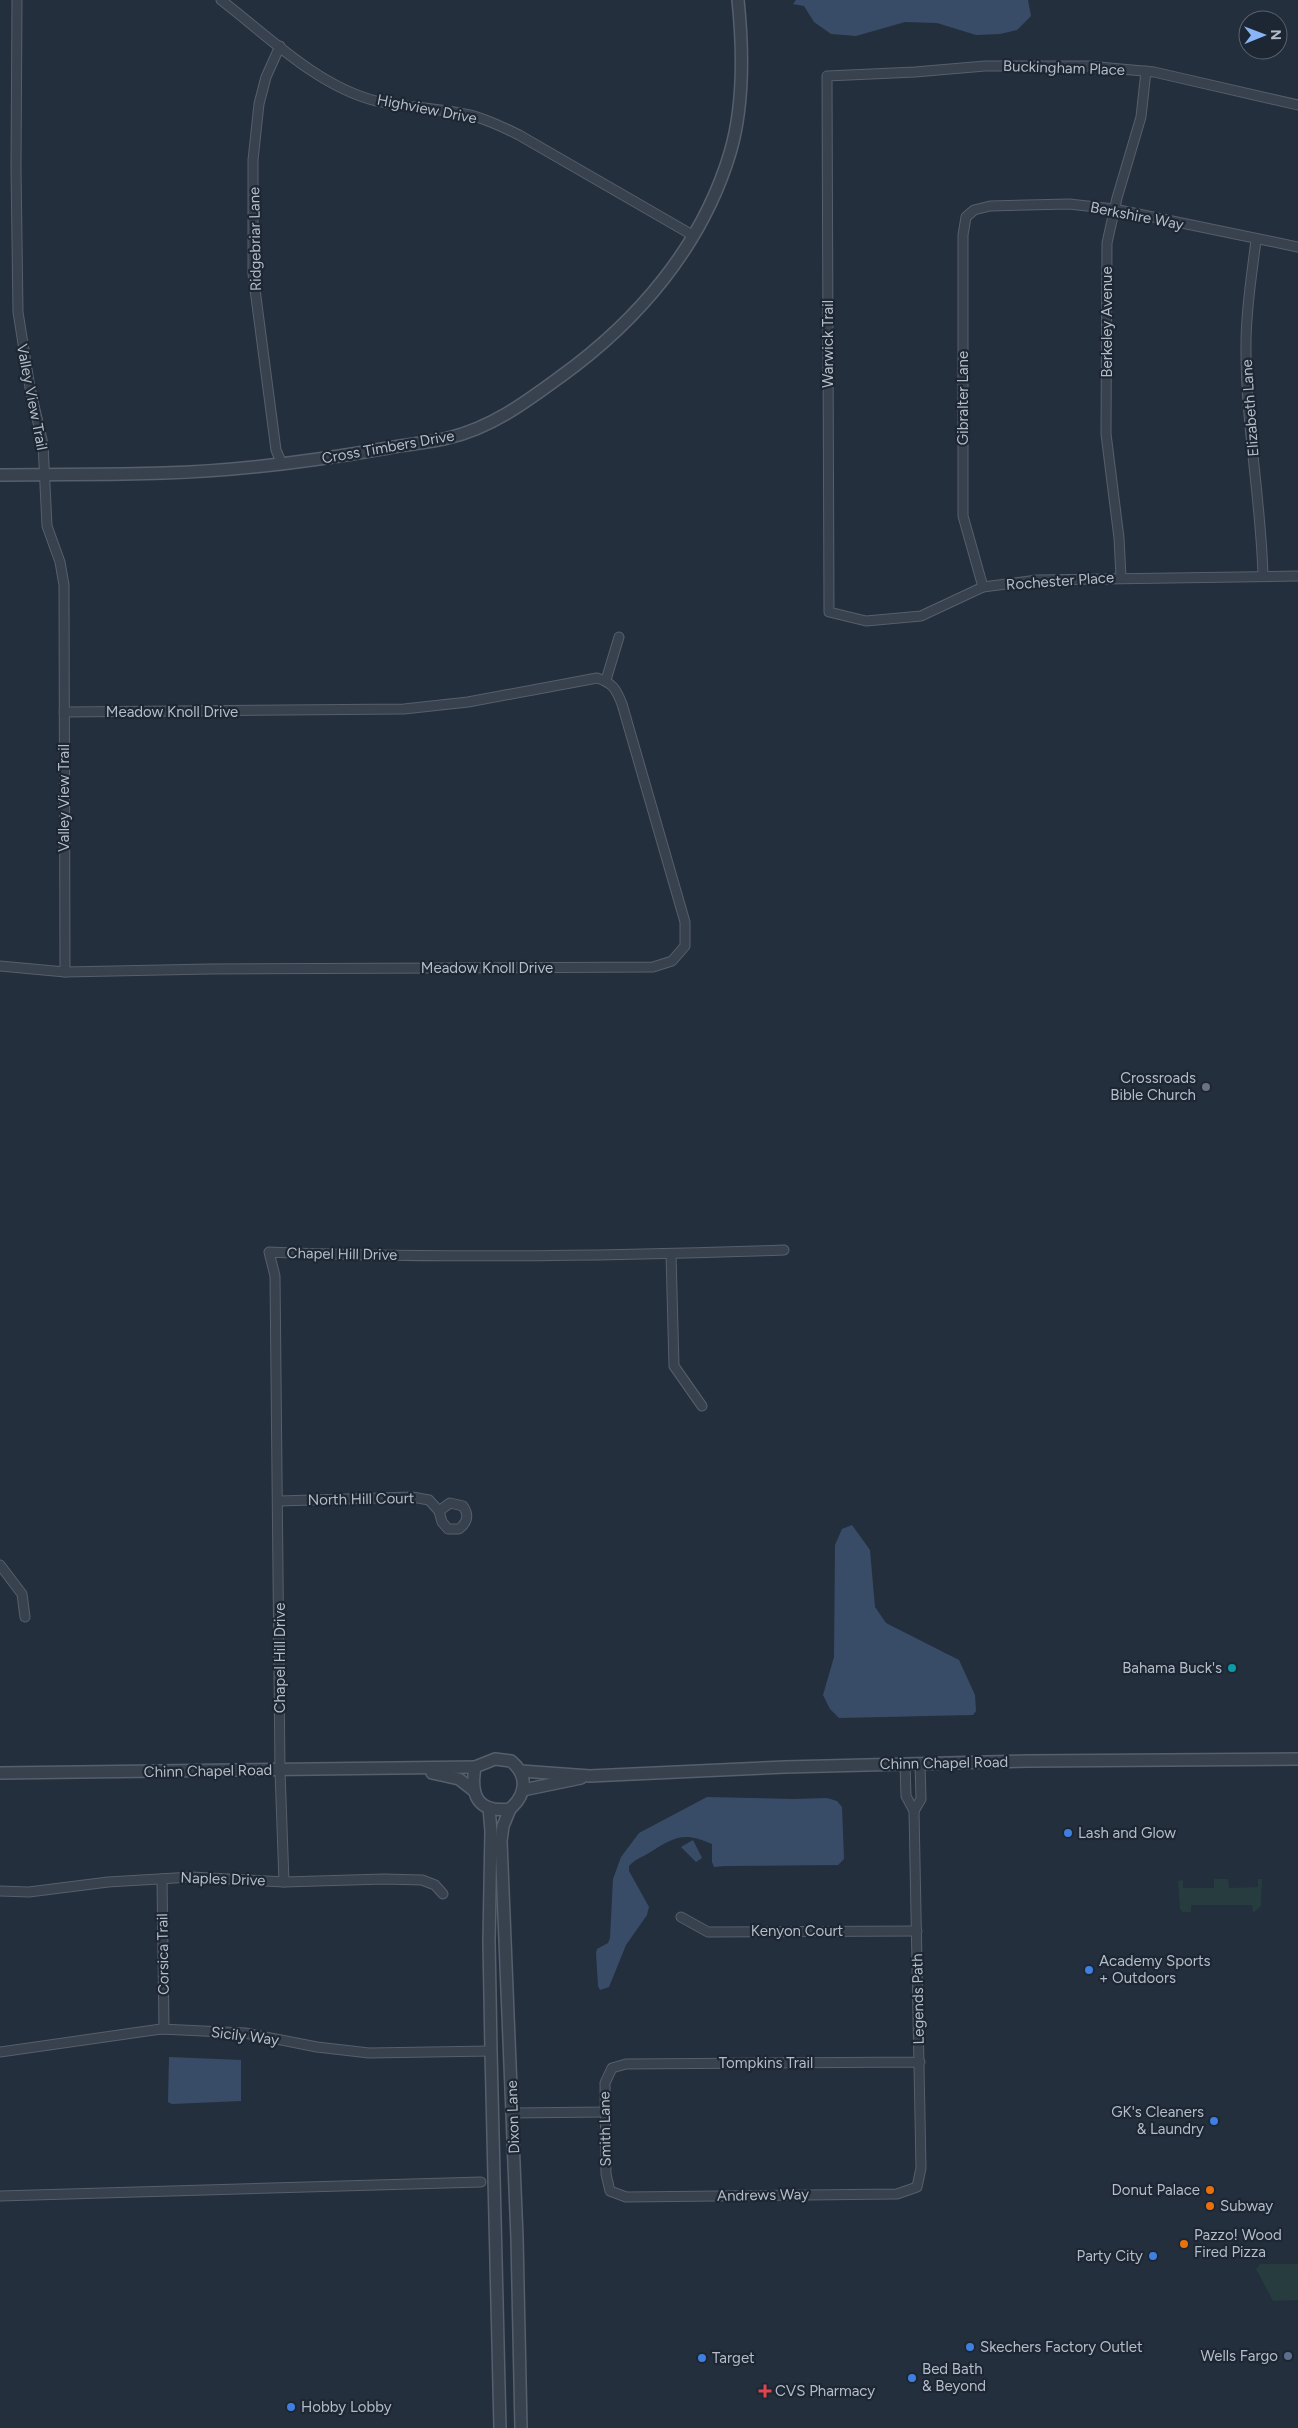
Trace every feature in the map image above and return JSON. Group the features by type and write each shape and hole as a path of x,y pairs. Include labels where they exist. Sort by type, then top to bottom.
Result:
{"street":[{"name":"Valley View Trail","path":"17,0 16,168 18,312 30,388 44,444 47,526 60,562 64,585 65,972"},
{"name":"Highview Drive","path":"222,0 280,46 327,79 376,100 473,116 500,126 520,135 694,236"},
{"name":"Cross Timbers Drive","path":"0,475 163,473 282,464 449,438 492,422 525,403 580,363 615,334 656,288 694,236 716,192 732,143 740,86 738,0"},
{"name":"Ridgebriar Lane","path":"280,46 266,77 259,104 253,160 253,250 258,314 276,450 282,464"},
{"name":"Buckingham Place","path":"827,76 915,72 985,66 1088,66 1146,72 1298,105"},
{"name":"Berkeley Avenue","path":"1121,577 1119,538 1106,434 1107,243 1114,210 1141,117 1146,72"},
{"name":"Warwick Trail","path":"827,76 829,612"},
{"name":"Berkshire Way","path":"974,210 990,206 1069,204 1114,210 1298,247"},
{"name":"Gibralter Lane","path":"974,210 966,217 963,235 963,516 983,587"},
{"name":"Elizabeth Lane","path":"1256,240 1248,300 1246,344 1248,412 1262,524 1263,576"},
{"name":"Rochester Place","path":"829,612 866,621 921,616 983,587 1037,580 1121,577 1298,576"},
{"path":"606,680 619,637"},
{"name":"Meadow Knoll Drive","path":"0,966 65,972 209,969 653,968 672,961 685,946 685,922 622,704 615,686 606,680 597,678 468,702 404,709 64,712"},
{"name":"Chapel Hill Drive","path":"284,1882 280,1771 275,1276 269,1252 374,1255 671,1254 784,1250"},
{"path":"671,1254 674,1366 702,1406"},
{"name":"North Hill Court","path":"278,1501 412,1497 429,1500 439,1511"},
{"path":"0,1565 22,1594 25,1617"},
{"path":"495,1759 503,1759 511,1761 521,1771 523,1790 521,1797 510,1808 489,1808 482,1805 473,1790 475,1767 495,1759"},
{"name":"Chinn Chapel Road","path":"521,1771 590,1776 905,1764 1298,1759"},
{"name":"Legends Path","path":"905,1764 906,1796 914,1811 921,2168 917,2187"},
{"name":"Legends Path","path":"914,1811 920,1799 920,1764"},
{"name":"Chinn Chapel Road","path":"0,1773 415,1770 475,1767"},
{"name":"Chinn Chapel Road","path":"415,1770 459,1780 473,1790"},
{"name":"Chinn Chapel Road","path":"523,1790 560,1784 590,1776"},
{"name":"Dixon Lane","path":"489,1808 491,1831 489,1941 500,2428"},
{"name":"Dixon Lane","path":"510,1808 503,1826 501,1841 512,2113 521,2428"},
{"name":"Naples Drive","path":"0,1891 29,1892 108,1882 192,1877 284,1882 384,1878 422,1880 435,1885 443,1894"},
{"name":"Corsica Trail","path":"162,1879 164,2029"},
{"name":"Kenyon Court","path":"681,1917 708,1932 917,1930"},
{"name":"Sicily Way","path":"0,2052 164,2029 244,2033 317,2047 369,2053 491,2051"},
{"name":"Tompkins Trail","path":"612,2068 626,2064 920,2062"},
{"name":"Smith Lane","path":"610,2191 606,2174 605,2082 612,2068"},
{"path":"512,2113 605,2112"},
{"path":"0,2196 481,2182"},
{"name":"Andrews Way","path":"610,2191 626,2197 897,2194 917,2187"},
{"path":"496,2291 518,2293"}],"green space":[{"path":"1214,1879 1228,1879 1229,1888 1258,1887 1258,1879 1262,1879 1261,1906 1253,1913 1252,1905 1191,1905 1191,1912 1183,1912 1180,1909 1178,1881 1183,1880 1183,1888 1214,1888"},
{"path":"1260,2264 1298,2264 1298,2300 1273,2301 1256,2269"}],"water":[{"path":"796,0 1028,0 1031,16 1017,30 1000,34 976,35 937,23 905,22 856,36 831,34 814,22 804,6 793,4"},
{"path":"852,1525 870,1550 875,1607 886,1623 959,1660 975,1695 976,1711 973,1715 839,1718 830,1709 823,1695 834,1657 835,1545 842,1529"},
{"path":"707,1797 827,1798 837,1801 842,1807 844,1859 838,1865 714,1867 712,1862 712,1844 686,1837 665,1843 629,1866 629,1871 649,1907 647,1915 626,1945 609,1987 600,1990 598,1986 596,1953 597,1949 608,1943 610,1938 613,1879 621,1857 639,1833"},
{"path":"693,1840 702,1858 696,1862 681,1847"},
{"path":"169,2057 241,2060 241,2101 172,2104 168,2102"}],"place":[{"name":"Crossroads Bible Church","path":"1206,1087"},
{"name":"Bahama Buck's","path":"1232,1668"},
{"name":"Lash and Glow","path":"1068,1833"},
{"name":"Academy Sports + Outdoors","path":"1089,1970"},
{"name":"GK's Cleaners & Laundry","path":"1214,2121"},
{"name":"Donut Palace","path":"1210,2190"},
{"name":"Subway","path":"1210,2206"},
{"name":"Pazzo! Wood Fired Pizza","path":"1184,2244"},
{"name":"Party City","path":"1153,2256"},
{"name":"Skechers Factory Outlet","path":"970,2347"},
{"name":"Wells Fargo","path":"1288,2356"},
{"name":"Target","path":"702,2358"},
{"name":"Bed Bath & Beyond","path":"912,2378"},
{"name":"CVS Pharmacy","path":"765,2391"},
{"name":"Hobby Lobby","path":"291,2407"}]}
